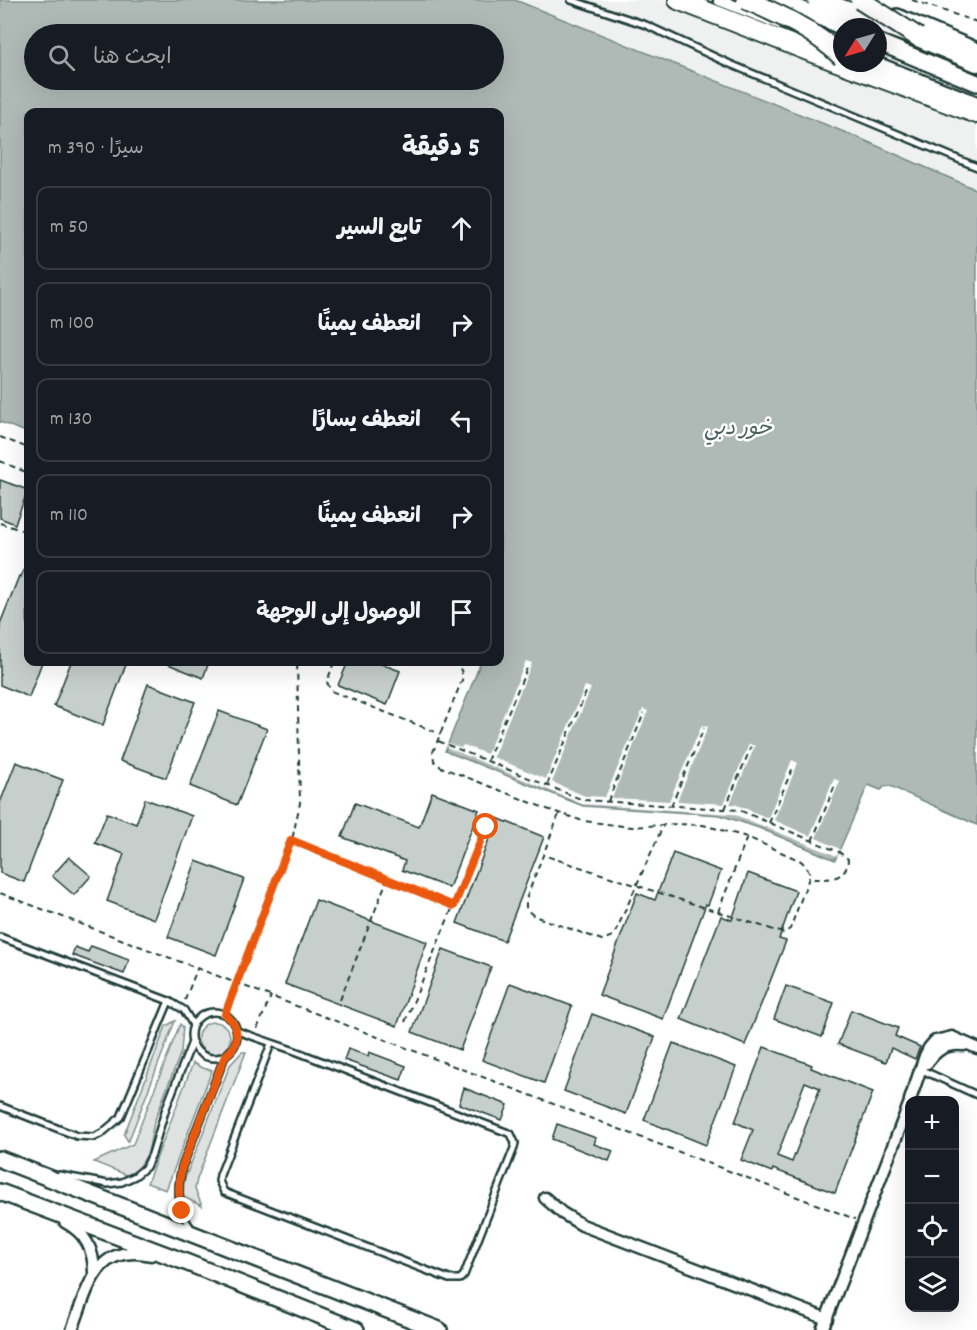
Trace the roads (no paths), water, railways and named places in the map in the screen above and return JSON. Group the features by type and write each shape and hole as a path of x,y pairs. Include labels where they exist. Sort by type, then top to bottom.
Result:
{"highway":[{"path":"678,0 833,57"},
{"path":"746,0 785,18 825,40 833,48"},
{"path":"818,0 918,37 977,62"},
{"path":"859,0 918,37"},
{"path":"873,72 977,114"}],"main road":[{"path":"779,0 833,23"},
{"path":"859,0 977,51"},
{"path":"887,46 977,83"},
{"path":"927,62 953,64 977,71"},
{"path":"0,1159 439,1330"},
{"path":"0,1192 356,1330"}],"street":[{"path":"719,0 833,45"},
{"path":"887,67 977,102"},
{"path":"912,1096 929,1048 935,1041 952,1037 974,1047"},
{"path":"822,1330 905,1115"},
{"path":"546,1198 562,1213 582,1225 827,1319"},
{"path":"19,1199 78,1230 91,1250 94,1273"},
{"path":"72,1330 94,1273 111,1258 132,1252 188,1263"}],"lane":[{"path":"571,0 646,25 730,64 977,167"},
{"path":"0,937 169,1001 182,1009 193,1025"},
{"path":"0,1106 77,1136 94,1137 102,1133 121,1117 169,1001"},
{"path":"198,1236 188,1224 182,1211 178,1196 178,1182 225,1056 236,1043 237,1031 231,1019 225,1014 218,1012 204,1014 193,1025 192,1042 199,1053 205,1057 225,1056"},
{"path":"237,1031 511,1134 515,1143 514,1148 464,1275 460,1279 449,1279 224,1192 220,1187 220,1175 271,1044"},
{"path":"20,1167 108,1184 122,1182 135,1176 146,1167 152,1154 166,1108 192,1042"},
{"path":"922,1070 977,1095"}],"water":[{"name":"خور دبي","path":"0,0 515,0 859,138 977,190 977,825 890,786 881,790 868,785 835,860 759,828 720,815 583,806 445,751 479,666 504,666 504,108 24,108 24,431 0,422"}]}
